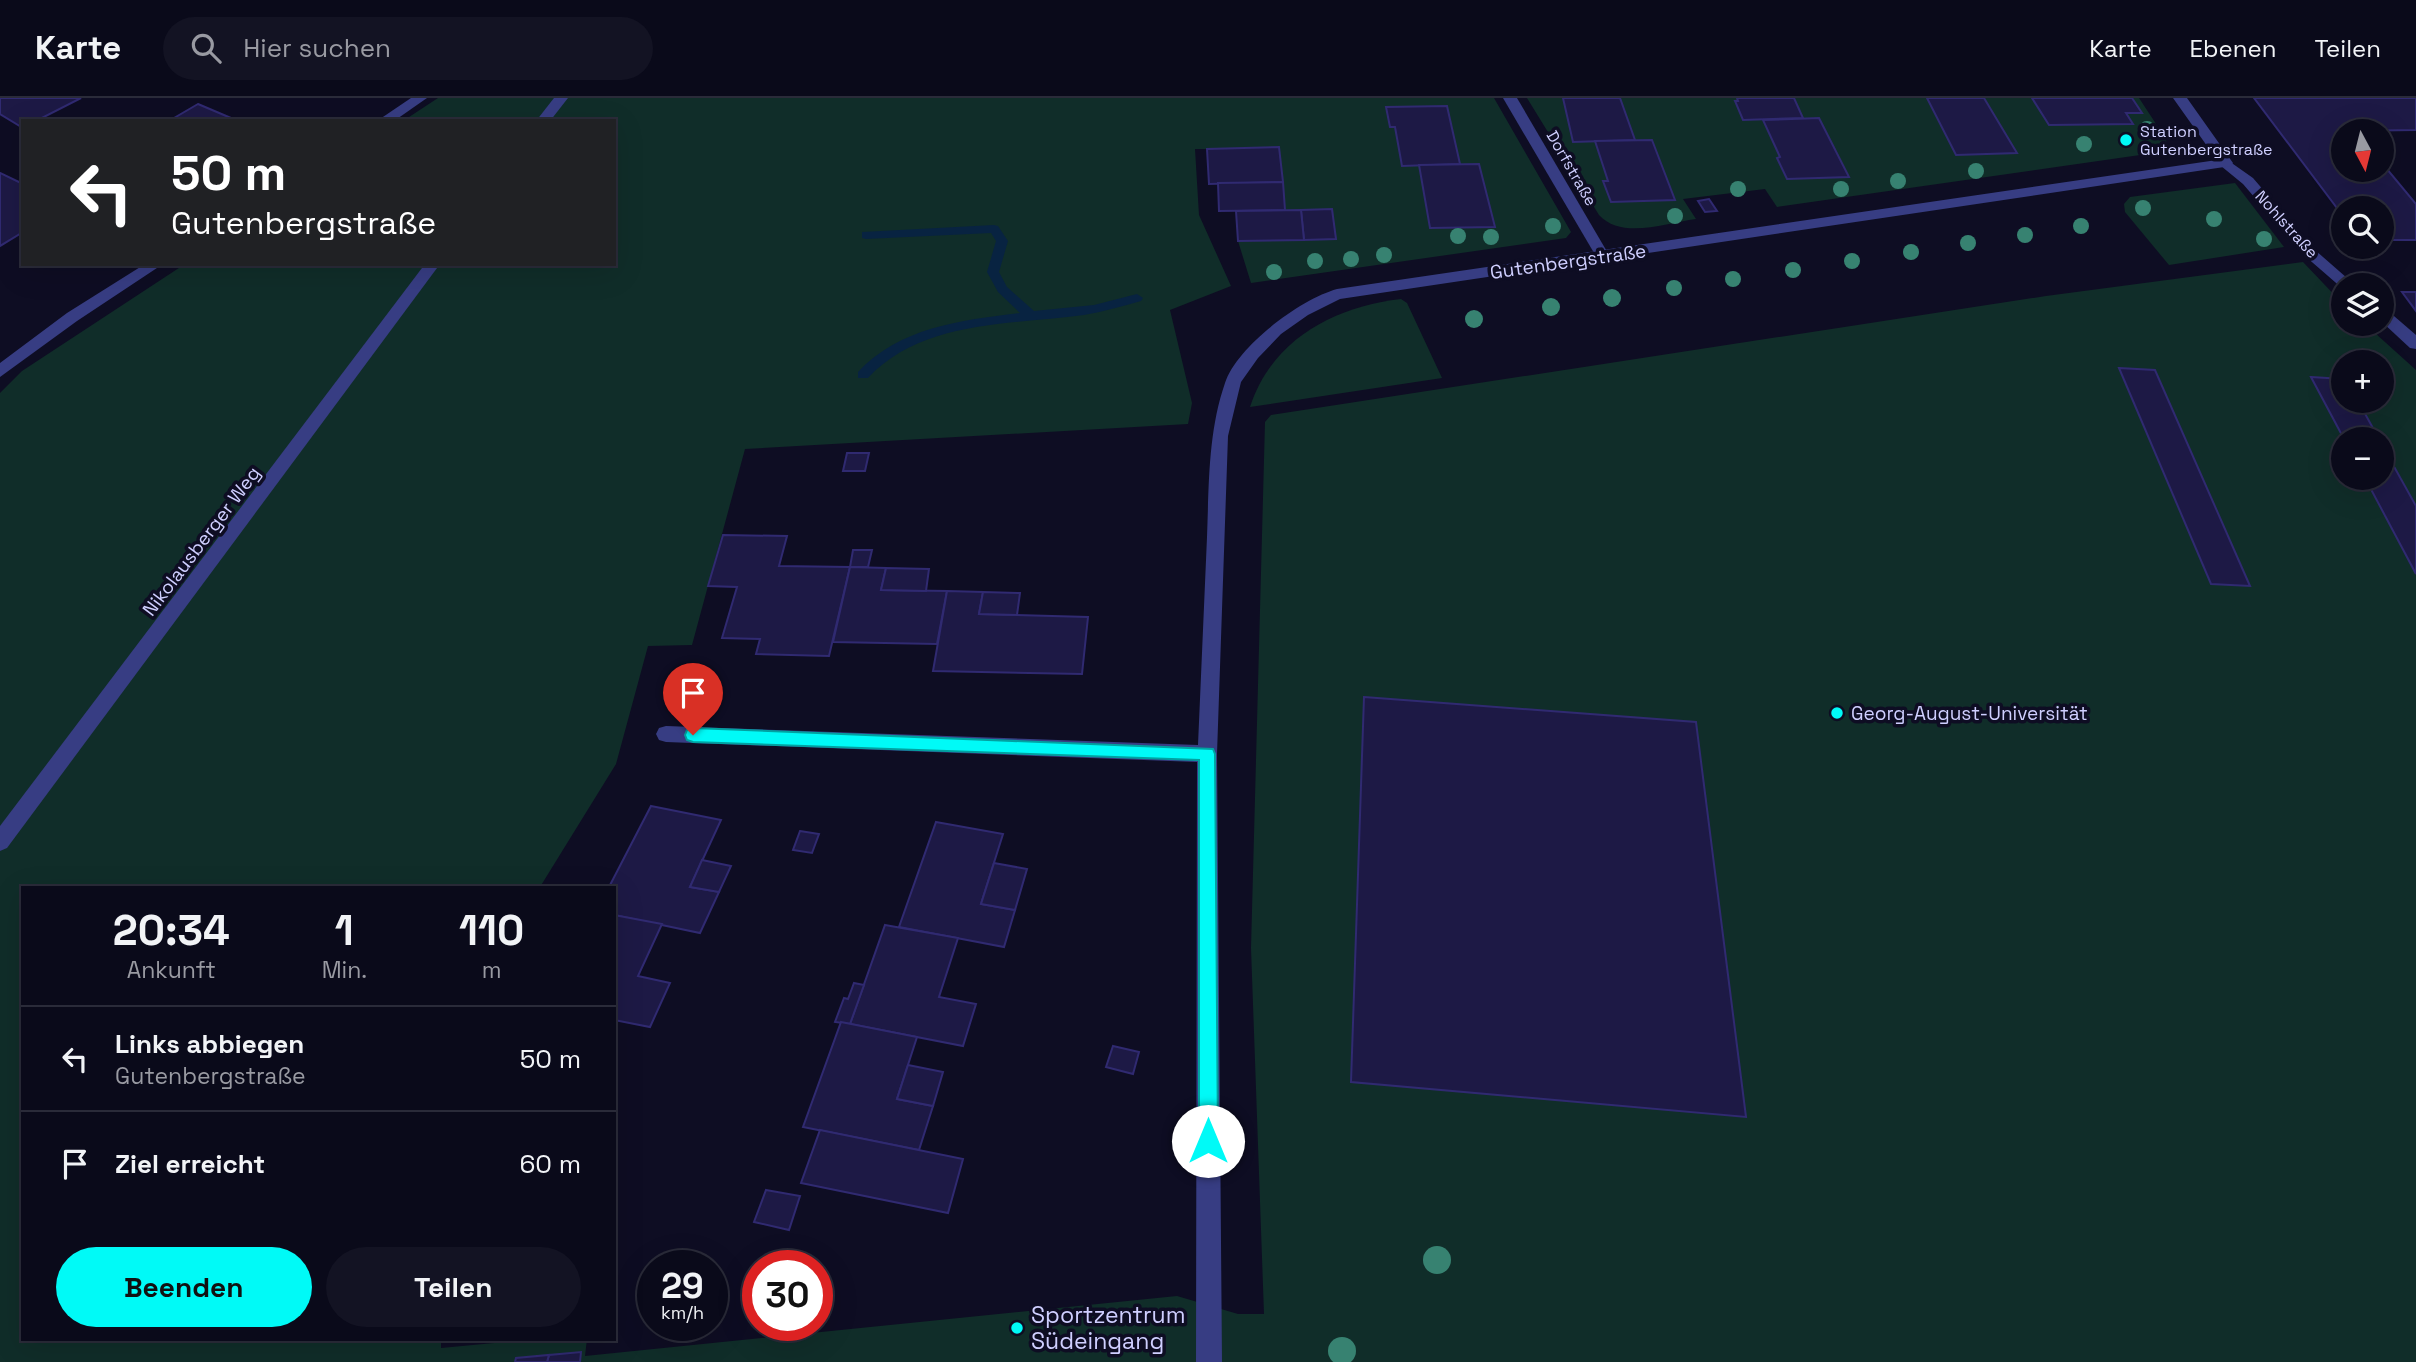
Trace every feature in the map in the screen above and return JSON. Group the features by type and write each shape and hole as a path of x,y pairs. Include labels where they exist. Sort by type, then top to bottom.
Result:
{"street":[{"path":"387,119 420,98"},
{"path":"545,119 561,98"},
{"name":"Dorfstraße","path":"1510,98 1602,256"},
{"path":"2180,98 2226,163"},
{"name":"Gutenbergstraße","path":"1209,1362 1207,754 1220,436 1233,381 1252,354 1276,330 1303,311 1337,294 2226,163"},
{"name":"Nohlstraße","path":"2226,163 2248,181 2310,253 2334,273"},
{"path":"0,371 72,317 153,266"},
{"name":"Nikolausberger Weg","path":"0,842 432,266"},
{"path":"2394,325 2416,344"},
{"path":"666,734 1207,754"}],"green space":[{"name":"Georg-August-Universität","path":"438,98 1494,98 1571,232 1566,238 1251,283 1238,241 1304,240 1301,210 1219,211 1218,184 1209,184 1207,149 1195,149 1199,215 1231,286 1170,310 1192,403 1188,424 745,449 692,645 648,646 616,764 541,886 21,886 21,1341 441,1341 441,1348 514,1341 587,1341 585,1356 742,1340 833,1341 833,1331 1177,1296 1238,1314 1264,1314 1251,948 1265,422 1271,415 2046,296 2303,262 2331,291 2331,336 2378,336 2394,350 2331,350 2331,413 2394,413 2394,350 2416,370 2416,1362 0,1362 0,393 22,371 182,266 616,266 616,119 406,119"},
{"path":"1527,98 2032,98 2049,125 2133,124 2126,113 2141,113 2132,98 2139,98 2166,139 2167,147 2161,152 1777,207 1765,189 1683,199 1696,219 1632,228 1609,223 1599,215"},
{"path":"2235,183 2284,247 2169,265 2125,212 2124,204 2130,197"},
{"path":"1401,299 1407,303 1442,378 1250,407 1260,383 1273,363 1309,330 1352,310"}],"building":[{"path":"0,98 81,98 40,119 21,119 21,127 0,114"},
{"path":"1563,98 1620,98 1635,140 1573,142"},
{"path":"1737,98 1794,98 1803,118 1743,120 1735,101 1738,101"},
{"path":"1927,98 1984,98 2017,153 1956,155"},
{"path":"2032,98 2132,98 2142,113 2126,113 2133,124 2049,125"},
{"path":"2254,98 2416,98 2416,130 2394,130 2394,119 2331,119 2331,182 2394,182 2394,177 2416,204 2416,240 2394,240 2394,196 2331,196 2331,200"},
{"path":"198,104 233,119 172,119"},
{"path":"1447,106 1460,164 1402,166 1395,127 1390,127 1386,107"},
{"path":"1819,118 1849,177 1787,179 1763,120"},
{"path":"1652,140 1675,200 1611,202 1603,181 1608,181 1595,141"},
{"path":"1279,147 1283,182 1209,184 1207,149"},
{"path":"1479,164 1495,227 1430,228 1419,165"},
{"path":"0,173 21,183 21,233 0,246"},
{"path":"1283,182 1285,210 1219,211 1218,183"},
{"path":"1709,199 1717,211 1705,212 1698,201"},
{"path":"1332,209 1336,239 1304,240 1301,210"},
{"path":"1301,210 1304,240 1238,241 1236,211"},
{"path":"2402,292 2416,292 2416,311"},
{"path":"2119,368 2155,370 2250,586 2211,584"},
{"path":"2311,377 2331,378 2331,413 2365,413 2372,427 2338,427"},
{"path":"847,453 869,453 865,471 843,471"},
{"path":"2394,467 2416,506 2416,574 2371,490 2394,490"},
{"path":"723,535 787,536 779,566 850,567 829,656 756,654 760,639 722,638 737,587 708,586"},
{"path":"853,550 872,550 868,567 850,567"},
{"path":"850,567 886,568 881,590 947,591 937,644 833,642"},
{"path":"886,568 929,569 926,591 881,590"},
{"path":"947,591 983,592 979,614 1088,617 1082,674 933,671"},
{"path":"983,592 1020,593 1017,615 979,614"},
{"path":"1364,697 1696,722 1746,1117 1351,1082"},
{"path":"651,806 721,820 690,887 719,892 700,933 616,915 616,886 610,886"},
{"path":"936,822 1003,834 981,904 1015,910 1004,947 899,927"},
{"path":"800,831 819,834 812,853 793,850"},
{"path":"702,860 731,866 719,892 690,887"},
{"path":"994,863 1027,869 1015,910 981,904"},
{"path":"616,915 662,924 638,976 670,983 650,1027 616,1020"},
{"path":"885,925 958,938 939,997 976,1004 963,1046 850,1024"},
{"path":"854,983 864,985 850,1024 835,1022 844,998 848,999"},
{"path":"841,1022 917,1037 897,1099 933,1106 919,1150 803,1127"},
{"path":"1113,1046 1139,1052 1133,1074 1106,1067"},
{"path":"908,1065 943,1072 933,1106 897,1099"},
{"path":"820,1130 963,1159 948,1213 801,1183"},
{"path":"766,1190 800,1196 789,1230 754,1222"},
{"path":"581,1352 580,1362 547,1362 549,1355"},
{"path":"549,1355 547,1362 515,1362 516,1358"}],"waterway":[{"path":"866,235 994,229 1002,241 993,272 1002,289 1030,315"},
{"path":"863,375 879,357 931,333 994,320 1094,309 1137,298"}],"place":[{"name":"Station Gutenbergstraße","path":"2126,140"},
{"name":"Georg-August-Universität","path":"1837,713"},
{"name":"Sportzentrum Südeingang","path":"1017,1328"}],"route":[{"path":"693,735 1207,754 1208,1141"}]}
